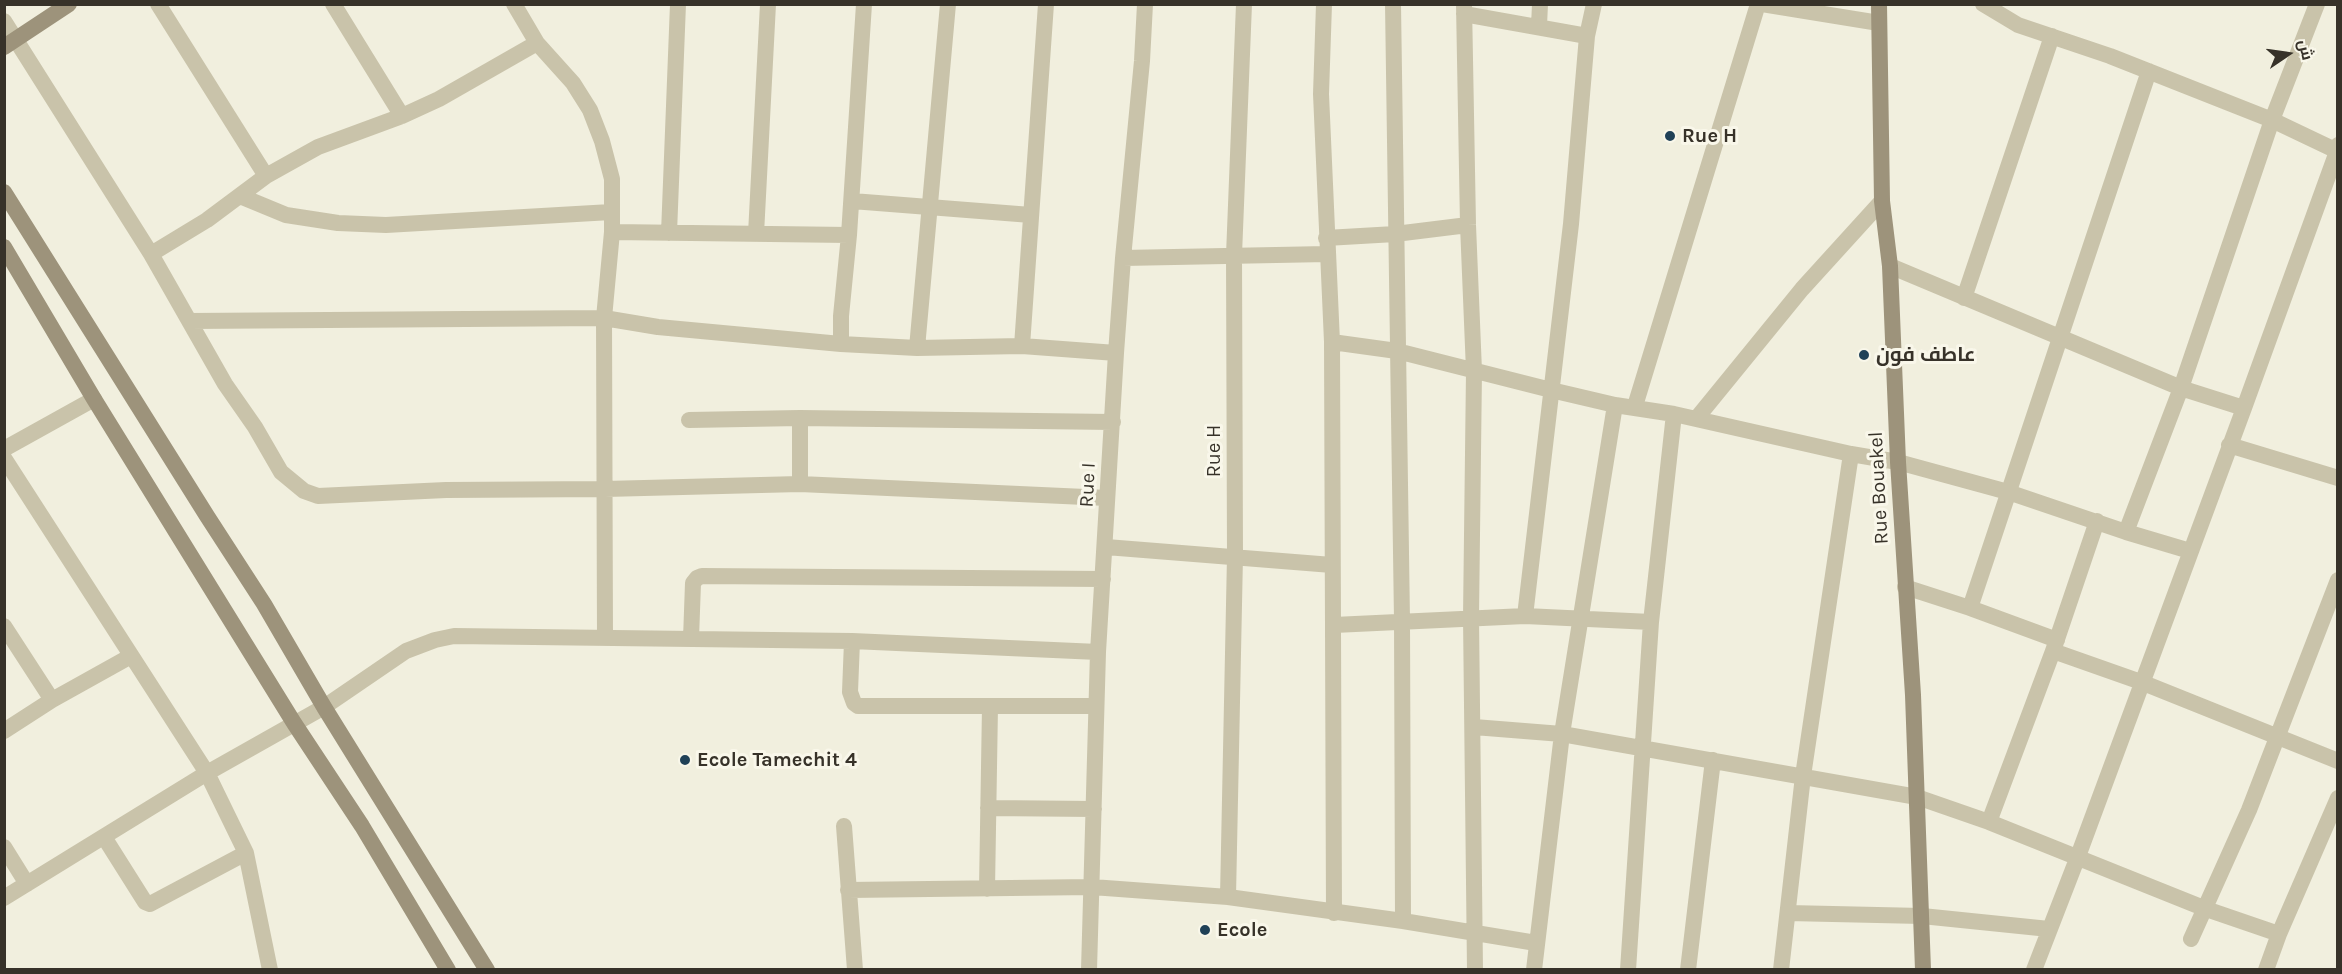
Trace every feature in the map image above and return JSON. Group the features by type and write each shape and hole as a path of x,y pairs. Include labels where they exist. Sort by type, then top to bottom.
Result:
{"main road":[{"path":"10,43 69,4"},
{"name":"Rue Bouakel","path":"1879,4 1882,201 1890,266 1898,462 1913,695 1923,969"},
{"path":"4,192 264,604 324,707 487,969"},
{"path":"4,247 10,268 94,399 294,723 362,826 448,969"}],"street":[{"path":"158,4 266,176"},
{"path":"333,4 402,116"},
{"path":"514,4 537,43 573,83 590,110 602,141 612,179 612,232 604,318 605,638"},
{"path":"669,233 678,4"},
{"path":"756,234 768,4"},
{"path":"841,345 841,316 852,201 864,4"},
{"path":"916,348 948,4"},
{"path":"1022,346 1046,4"},
{"name":"Rue I","path":"1089,969 1098,652 1116,353 1145,4"},
{"name":"Rue H","path":"1228,897 1235,556 1234,255 1244,4"},
{"path":"1324,4 1321,94 1332,342 1334,913"},
{"path":"1394,4 1395,234 1402,620 1403,921"},
{"path":"1539,26 1540,4"},
{"path":"1525,616 1571,224 1587,36 1594,4"},
{"path":"1635,406 1760,4 1879,23"},
{"path":"1983,4 2018,25 2149,71 2272,120 2336,153 2244,408 2034,969"},
{"path":"2126,532 2181,388 2272,120 2317,4"},
{"path":"1476,969 1472,617 1474,371 1468,225 1464,9 1587,36"},
{"path":"4,21 10,43 151,254 225,384 255,427 281,472 304,491 318,496 446,490 800,484 1107,498"},
{"path":"1964,298 2052,36"},
{"path":"151,254 207,220 266,176 318,147 402,116 439,99 537,43"},
{"path":"1971,608 2149,71"},
{"path":"240,196 286,215 338,223 386,225 611,212"},
{"path":"852,201 1031,215"},
{"path":"1696,419 1802,289 1882,201"},
{"path":"1123,258 1234,255 1327,246 1395,234 1468,225"},
{"path":"612,232 849,235"},
{"path":"1890,266 2181,388 2244,408"},
{"path":"189,321 604,318 658,327 841,345 916,348 1022,346 1116,353"},
{"path":"1332,342 1397,351 1614,405 1635,406 1851,454 1898,462 2008,492 2190,551"},
{"path":"4,449 94,399"},
{"path":"1534,969 1562,734 1614,405"},
{"path":"1628,969 1651,622 1674,414"},
{"path":"800,418 800,484"},
{"path":"688,420 800,418 1113,422"},
{"path":"2229,445 2337,478"},
{"path":"1781,969 1803,776 1851,454"},
{"path":"4,458 207,773 246,853 270,969"},
{"path":"1989,822 2055,646 2097,520"},
{"path":"1106,547 1332,564"},
{"path":"691,639 693,583 702,576 1103,579"},
{"path":"2191,939 2249,810 2337,580"},
{"path":"1905,587 1971,608 2141,682 2337,761"},
{"path":"1334,625 1525,616 1651,622"},
{"path":"4,626 52,700"},
{"path":"4,898 207,773 324,707 406,651 435,639 454,636 852,641 1098,652"},
{"path":"852,641 850,692 854,703 858,706 1095,706"},
{"path":"4,730 131,656"},
{"path":"987,889 990,706"},
{"path":"1474,727 1562,734 1917,797 1989,822 2205,909 2279,934"},
{"path":"1688,969 1713,760"},
{"path":"2266,969 2316,852 2332,825 2337,798"},
{"path":"988,808 1094,809"},
{"path":"844,826 855,969"},
{"path":"104,837 145,902 150,904 246,853"},
{"path":"4,847 27,884"},
{"path":"848,890 1092,887 1228,897 1403,921 1536,943"},
{"path":"1788,913 1922,916 2049,929"}],"place":[{"name":"Rue H","path":"1670,136"},
{"name":"عاطف فون","path":"1864,355"},
{"name":"Ecole Tamechit 4","path":"685,760"},
{"name":"Ecole","path":"1205,930"}]}
